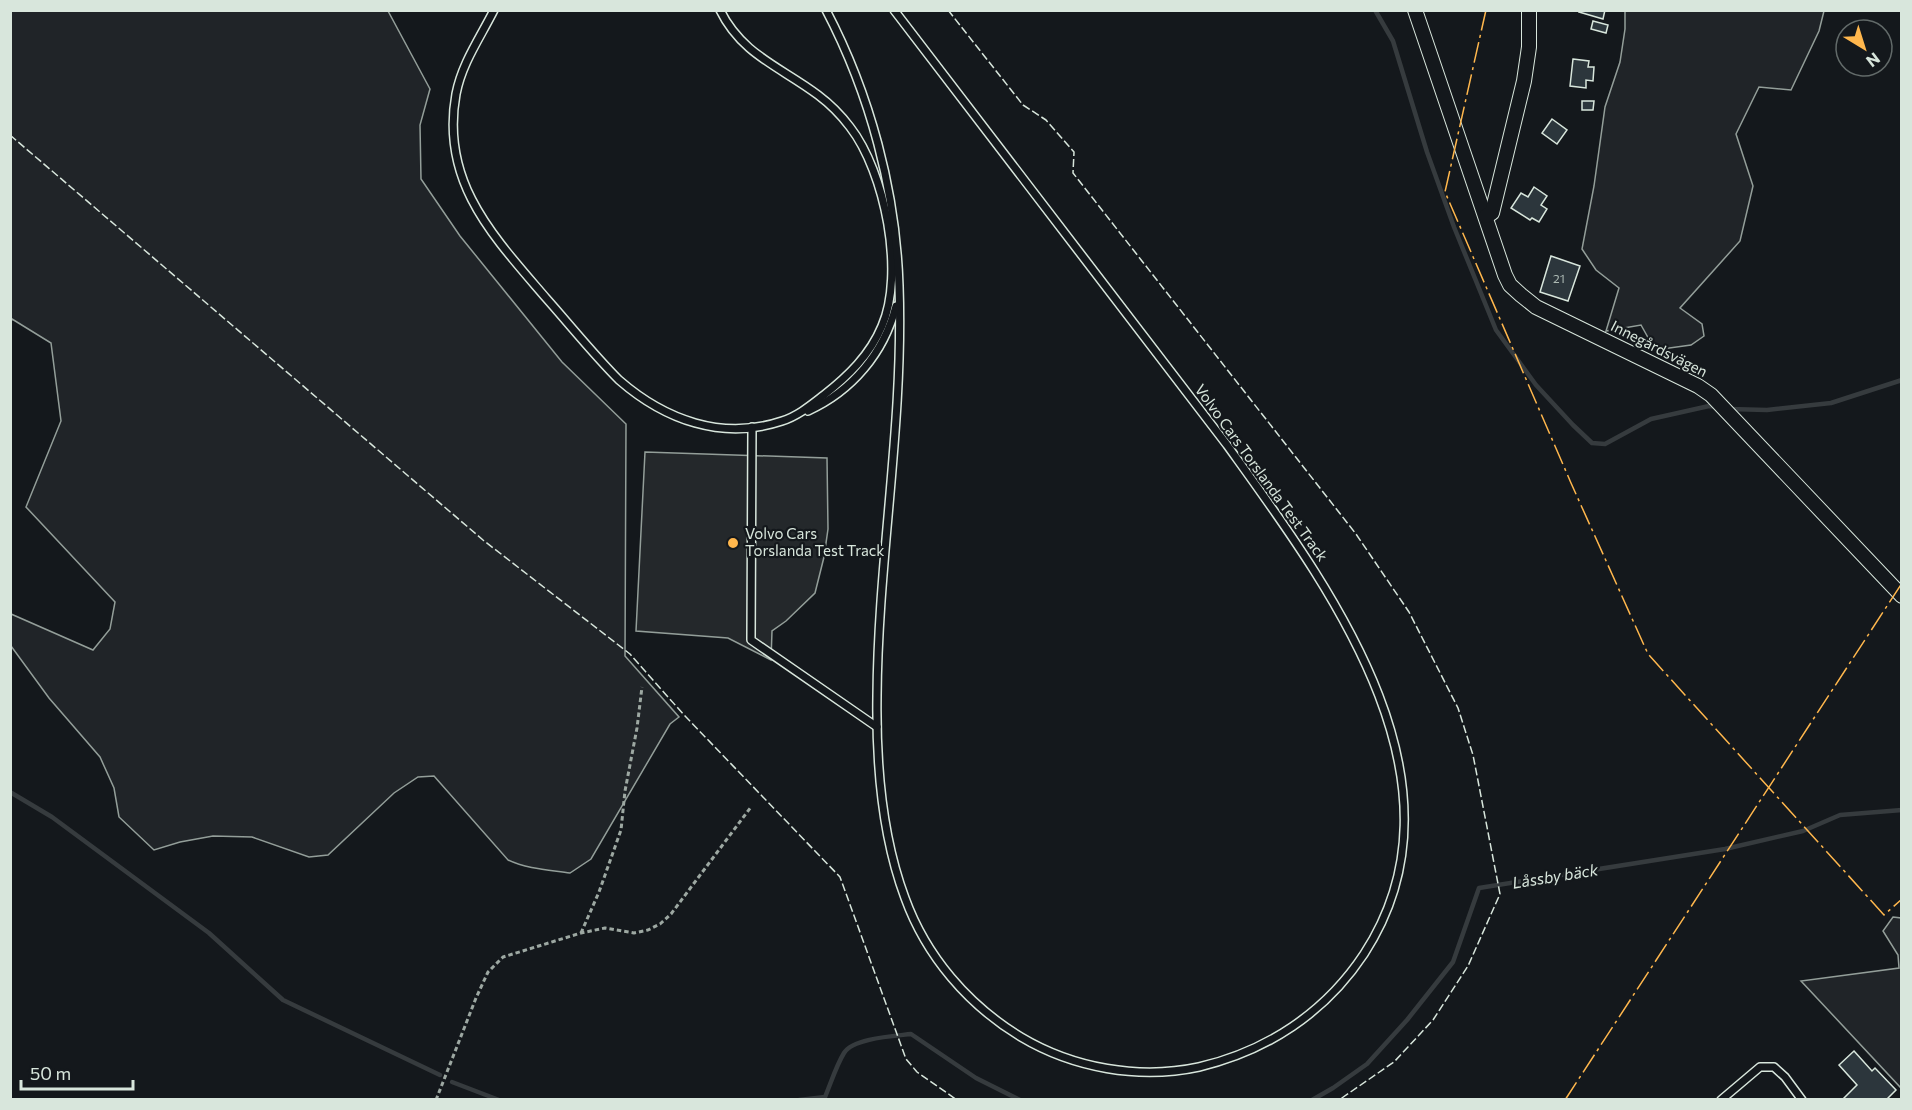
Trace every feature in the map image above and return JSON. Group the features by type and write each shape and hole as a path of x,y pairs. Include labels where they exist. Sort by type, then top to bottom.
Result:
{"street":[{"name":"Innegårdsvägen","path":"1415,10 1510,285 1536,307 1698,386 1719,402 1902,596"},
{"path":"1486,216 1492,213 1524,81 1529,47 1529,10"}],"lane":[{"name":"Volvo Cars Torslanda Test Track","path":"494,10 462,72 453,116 457,162 466,190 497,241 597,357 633,392 669,414 698,425 723,428 752,427 781,422 825,403 837,395 863,369 888,331 899,292"},
{"name":"Volvo Cars Torslanda Test Track","path":"720,10 728,25 757,56 819,96 852,129 872,170 885,213 891,245 892,281 888,307 882,325 867,354 837,385 794,417"},
{"name":"Volvo Cars Torslanda Test Track","path":"826,10 856,75 873,128 892,218 899,292 896,404 878,634 877,727 885,822 899,880 920,932 947,972 974,1003 1008,1029 1032,1043 1057,1055 1111,1069 1166,1072 1194,1068 1246,1052 1293,1027 1337,990 1370,945 1392,895 1400,868 1404,841 1403,786 1398,758 1383,705 1321,581 1276,512 894,10"},
{"path":"752,427 751,639 877,727"},
{"path":"1721,1100 1760,1067 1774,1067 1785,1077 1802,1100"}],"path":[{"path":"581,933 611,861 621,830 642,687"},
{"path":"436,1100 488,972 503,957 581,933 605,928 634,933 660,924 671,914 751,807"}],"shaded area":[{"path":"11,10 388,11 430,89 420,125 421,179 460,236 562,362 626,424 625,656 679,717 670,724 591,859 570,873 531,867 508,860 434,776 418,777 394,793 328,855 309,857 252,837 213,836 154,850 119,817 114,788 100,757 49,698 11,646 11,614 93,650 110,629 115,602 26,507 61,421 51,343 12,319 11,322"},
{"path":"1625,11 1824,11 1819,31 1791,90 1759,87 1736,134 1753,186 1740,241 1680,308 1702,324 1704,336 1691,345 1655,350 1641,325 1606,331 1619,288 1596,270 1582,249 1605,107 1620,62"},
{"name":"Volvo Cars Torslanda Test Track","path":"645,452 827,458 828,529 815,593 772,631 771,660 728,638 636,631"},
{"path":"1893,917 1901,918 1901,1088 1801,981 1899,968 1898,955 1883,931"}],"building":[{"path":"1580,10 1605,10 1603,19 1579,12"},
{"path":"1593,21 1608,25 1606,33 1591,29"},
{"path":"1573,59 1589,61 1588,67 1594,67 1593,81 1586,80 1586,88 1570,86"},
{"path":"1582,101 1594,101 1593,110 1582,110"},
{"path":"1552,119 1567,130 1557,144 1542,133"},
{"path":"1534,187 1547,196 1541,205 1547,209 1539,222 1532,218 1530,220 1511,208 1521,193 1528,197"},
{"path":"1551,256 1580,266 1568,301 1540,292"},
{"path":"1854,1051 1872,1071 1875,1068 1896,1090 1886,1100 1842,1100 1857,1085 1839,1065"}],"waterway":[{"path":"1375,10 1393,41 1427,152 1454,227 1496,330 1536,385 1592,443 1605,444 1651,419 1709,406 1717,407"},
{"path":"1729,409 1767,410 1831,403 1902,380"},
{"path":"10,792 52,817 209,933 283,1000 440,1075"},
{"name":"Låssby bäck","path":"1312,1100 1367,1064 1407,1020 1453,962 1479,888 1725,849 1803,831 1840,815 1902,810"},
{"name":"Låssby bäck","path":"799,1100 825,1097 838,1063 849,1048 865,1041 911,1034 976,1078 1020,1100"},
{"name":"Låssby bäck","path":"452,1082 499,1100"}],"fence":[{"path":"948,10 1023,105 1046,120 1074,152 1073,173 1356,534 1409,612 1458,708 1473,755 1500,894 1468,966 1433,1020 1394,1062 1339,1100"},
{"path":"10,135 483,540 630,654 684,715 840,877 906,1059 917,1072 957,1100"}],"power":[{"path":"1486,10 1445,192 1648,654 1884,915 1902,899"},
{"path":"1565,1100 1902,583"}],"place":[{"name":"Volvo Cars Torslanda Test Track","path":"733,543"}]}
